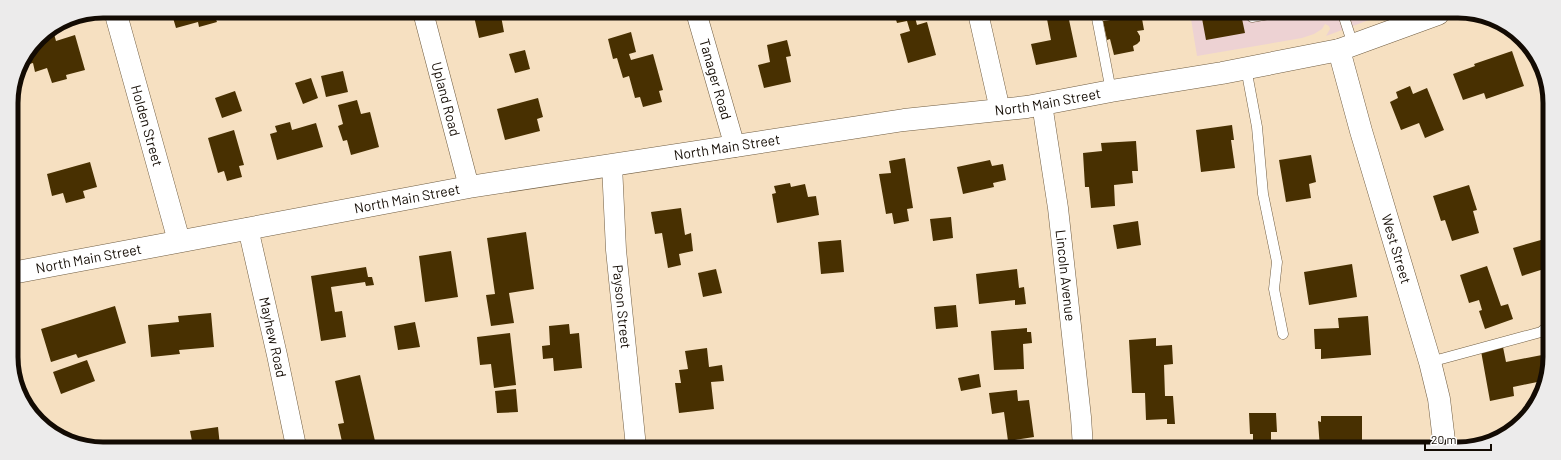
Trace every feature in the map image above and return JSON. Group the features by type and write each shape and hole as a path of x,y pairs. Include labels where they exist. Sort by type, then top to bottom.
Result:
{"main road":[{"name":"Holden Street","path":"117,18 179,241"},
{"name":"North Main Street","path":"18,272 469,187 904,120 1042,104 1246,68 1346,48 1427,18"},
{"name":"West Street","path":"1346,48 1361,131 1430,362 1439,399 1444,442"}],"street":[{"name":"Upland Road","path":"425,18 469,187"},
{"name":"Tanager Road","path":"698,18 735,147"},
{"path":"979,18 1000,110"},
{"name":"Lincoln Avenue","path":"1042,104 1058,208 1083,442"},
{"name":"Payson Street","path":"612,165 616,250 635,442"},
{"name":"Mayhew Road","path":"248,228 295,442"}],"lane":[{"path":"1097,18 1111,91"},
{"path":"1343,18 1346,48"},
{"path":"1246,68 1257,127 1263,194 1277,262 1274,289 1283,334"},
{"path":"1430,362 1543,331"}],"shaded area":[{"path":"1191,18 1366,18 1369,20 1326,36 1330,29 1329,26 1325,24 1322,29 1314,34 1302,38 1197,56"}],"building":[{"path":"173,18 215,18 217,22 199,27 198,22 176,28"},
{"path":"474,18 501,18 504,32 479,38"},
{"path":"896,18 915,18 917,25 927,22 936,55 908,63 900,34 910,31 907,21 897,23"},
{"path":"1069,18 1077,57 1036,65 1031,44 1051,40 1047,19"},
{"path":"1109,18 1142,18 1144,30 1137,31 1140,36 1140,41 1133,46 1134,51 1114,55 1110,39 1107,40 1103,21 1110,20"},
{"path":"1202,18 1242,18 1245,33 1206,40"},
{"path":"631,32 636,52 629,54 631,60 653,54 663,90 659,91 662,102 643,107 640,97 635,98 629,76 623,78 617,58 613,59 608,39"},
{"path":"54,34 56,41 75,35 85,70 66,75 67,79 52,83 47,68 35,72 33,63 27,65 39,47"},
{"path":"787,40 791,56 786,57 791,82 764,88 758,65 770,62 767,45"},
{"path":"525,50 530,69 515,73 509,54"},
{"path":"1512,51 1524,86 1486,99 1484,93 1463,100 1453,74 1475,66 1474,64"},
{"path":"343,71 348,92 326,97 321,76"},
{"path":"311,78 318,98 303,104 295,83"},
{"path":"1410,86 1413,94 1427,88 1444,130 1425,138 1419,123 1401,130 1390,102 1398,98 1396,92"},
{"path":"235,91 242,111 222,118 215,98"},
{"path":"538,98 543,117 537,119 540,131 505,140 497,109"},
{"path":"357,100 361,114 370,112 379,147 351,155 347,140 343,141 338,126 343,124 338,105"},
{"path":"290,122 292,130 316,123 323,147 277,160 270,134 277,132 275,126"},
{"path":"1232,125 1234,140 1231,140 1235,168 1201,172 1196,130"},
{"path":"234,130 244,165 239,166 242,177 227,181 224,171 218,173 208,138"},
{"path":"1136,141 1138,171 1132,171 1133,183 1114,185 1115,206 1091,208 1089,187 1085,187 1083,153 1102,151 1101,143"},
{"path":"1311,155 1316,182 1309,184 1311,198 1286,202 1279,160"},
{"path":"905,158 913,208 907,209 909,221 894,224 892,213 886,214 879,174 891,173 889,161"},
{"path":"990,160 992,166 1003,164 1006,180 993,183 994,187 963,194 957,167"},
{"path":"90,162 97,187 83,191 85,198 66,203 63,193 52,196 47,174"},
{"path":"790,183 791,187 805,184 808,197 816,196 819,215 777,223 772,194 776,193 774,186"},
{"path":"1469,185 1477,210 1473,211 1479,233 1452,241 1445,220 1441,221 1433,196"},
{"path":"681,208 685,235 691,233 693,251 679,254 681,265 668,268 662,233 655,234 651,212"},
{"path":"951,217 953,238 933,241 930,219"},
{"path":"1138,221 1141,245 1117,249 1113,225"},
{"path":"526,232 534,289 509,293 514,323 491,326 486,295 495,294 487,238"},
{"path":"1543,239 1543,269 1522,276 1513,248"},
{"path":"841,240 844,272 821,274 818,242"},
{"path":"451,251 458,297 425,302 419,256"},
{"path":"1352,264 1357,297 1309,305 1304,272"},
{"path":"1487,266 1501,306 1508,304 1513,319 1485,329 1479,311 1482,310 1479,300 1469,303 1460,275"},
{"path":"366,267 368,277 372,277 374,285 366,286 365,282 331,287 335,312 342,311 346,337 321,341 311,276"},
{"path":"716,269 722,293 703,297 698,273"},
{"path":"1017,269 1019,288 1024,287 1026,304 1015,305 1015,300 979,304 976,274"},
{"path":"956,305 958,327 936,329 934,307"},
{"path":"115,306 126,343 78,358 76,354 51,362 41,329"},
{"path":"211,313 214,347 179,350 180,354 151,357 148,325 179,322 178,316"},
{"path":"1368,316 1371,355 1321,359 1321,349 1315,349 1314,329 1339,328 1338,318"},
{"path":"415,322 420,347 398,350 394,326"},
{"path":"569,324 570,334 579,333 582,368 554,371 553,358 543,359 542,346 550,345 549,326"},
{"path":"1027,328 1027,332 1031,332 1032,343 1023,344 1024,369 994,370 991,331"},
{"path":"510,333 516,385 494,388 491,364 480,365 477,337"},
{"path":"1156,338 1156,346 1172,345 1173,364 1164,365 1165,396 1173,396 1175,424 1167,424 1167,419 1146,420 1145,393 1132,393 1129,340"},
{"path":"1503,347 1506,362 1542,355 1542,368 1539,382 1513,387 1514,396 1490,401 1481,351"},
{"path":"707,348 709,367 722,365 724,381 711,382 714,409 679,413 675,383 681,383 679,370 688,369 685,351"},
{"path":"87,360 95,381 61,394 53,372"},
{"path":"979,374 981,387 961,391 958,378"},
{"path":"360,375 375,441 342,442 338,424 344,423 335,381"},
{"path":"516,389 518,412 497,413 495,391"},
{"path":"1017,390 1018,401 1029,400 1034,437 1008,441 1004,412 992,414 989,393"},
{"path":"1249,413 1276,413 1277,432 1271,432 1271,442 1253,442 1253,434 1250,434"},
{"path":"1321,416 1362,416 1362,442 1320,442 1318,421 1321,422"},
{"path":"218,427 220,442 192,442 190,431"},
{"path":"715,440 715,442 700,442"}]}
